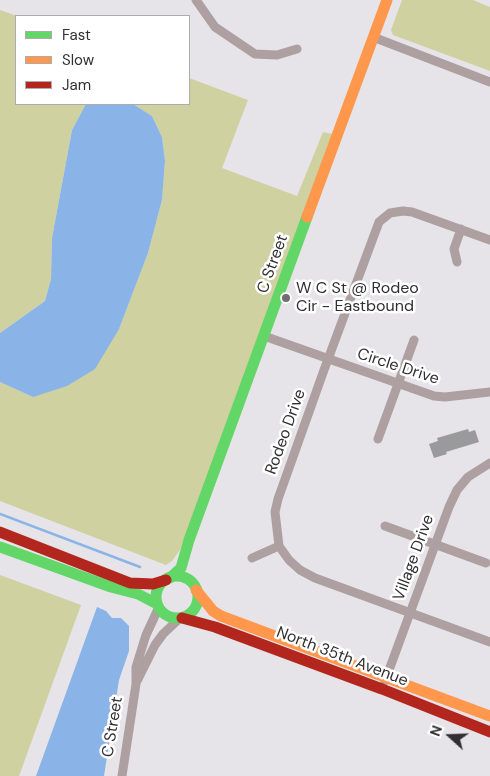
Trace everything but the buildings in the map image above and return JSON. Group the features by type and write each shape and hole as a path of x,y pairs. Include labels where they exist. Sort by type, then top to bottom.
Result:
{"street":[{"path":"196,0 215,27 254,54 277,54 297,49"},
{"name":"C Street","path":"168,579 181,568 189,540 387,0"},
{"path":"373,37 490,82"},
{"name":"Rodeo Drive","path":"279,546 275,507 373,235 382,219 390,213 412,212 490,240"},
{"path":"457,262 454,249 461,230"},
{"name":"Circle Drive","path":"264,336 398,385 434,396 445,397 490,392"},
{"path":"378,439 414,340"},
{"name":"Village Drive","path":"382,689 457,490 468,478 490,463"},
{"path":"385,526 486,563"},
{"path":"0,532 130,583 153,584 181,577 186,579 195,588 197,604 188,615 181,618 167,616 158,605 138,594 111,587 0,547"},
{"name":"C Street","path":"189,540 190,568 195,588"},
{"path":"252,558 279,546 289,560 300,570 315,578 490,642"},
{"path":"158,605 157,593 159,588 168,579"},
{"name":"North 35th Avenue","path":"195,588 213,611 221,616 490,716"},
{"name":"C Street","path":"122,776 136,684 136,667 158,605"},
{"name":"C Street","path":"136,684 155,645 163,634 181,618"},
{"name":"North 35th Avenue","path":"181,618 215,627 382,689 490,732"}],"green space":[{"path":"402,0 473,0 490,7 490,71 393,35 391,30"},
{"path":"0,10 15,15 15,105 85,105 72,130 52,238 51,279 45,301 0,333"},
{"path":"190,78 248,100 222,168 297,196 323,132 332,134 180,550 172,561 166,565 0,501 0,382 33,397 119,329 148,253 162,200 165,161 162,137 152,116 135,105 190,105"},
{"path":"0,575 81,605 19,776 0,776"}],"water":[{"path":"85,105 135,105 152,116 162,137 165,161 162,200 148,253 119,329 95,369 67,386 33,397 0,382 0,333 45,301 51,279 52,238 72,130"},
{"path":"97,607 106,611 112,618 121,618 129,626 129,651 119,680 104,776 36,776"}],"waterway":[{"path":"0,514 140,567"}],"traffic: fast":[{"path":"170,578 181,568 189,540 307,217"},
{"path":"0,547 111,587 138,594 157,604"},
{"path":"177,576 192,582 198,597 192,612 177,618 162,612 156,597 162,582 177,576"}],"traffic: slow":[{"path":"307,217 387,0"},
{"path":"196,590 213,611 221,616 490,716"}],"traffic: jam":[{"path":"0,532 130,583 153,584 166,580"},
{"path":"182,618 215,627 382,689 490,732"}],"place":[{"name":"W C St @ Rodeo Cir - Eastbound","path":"286,298"}]}
